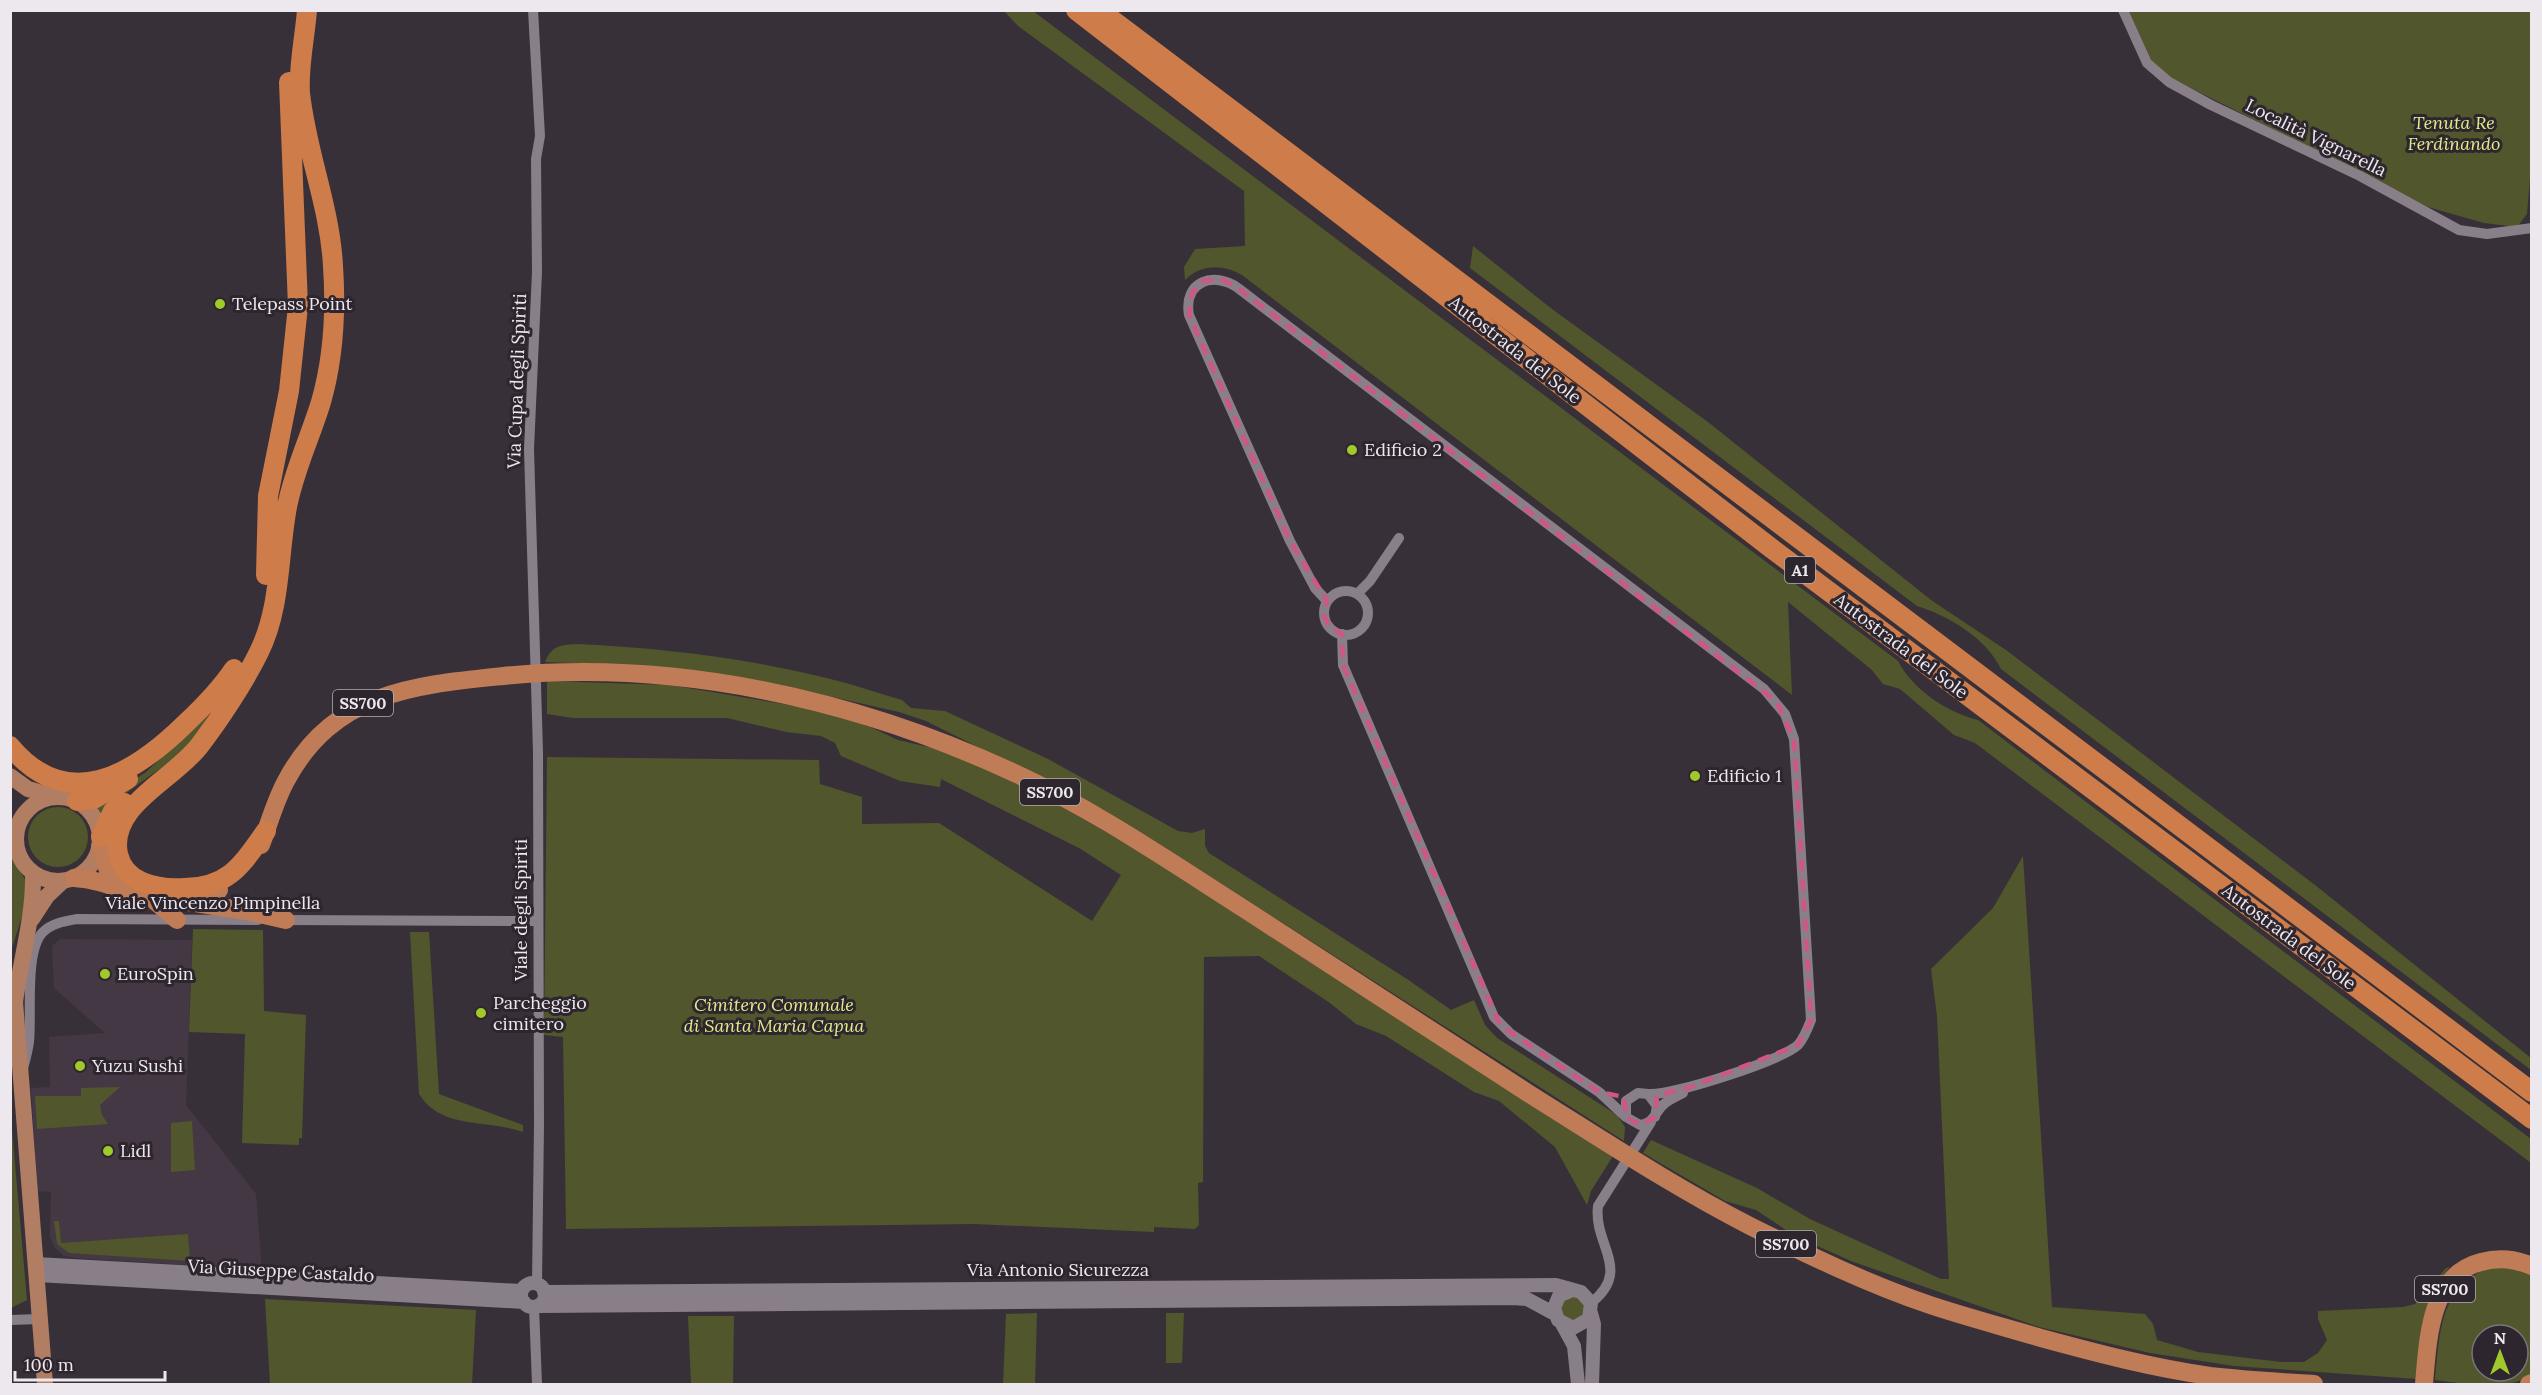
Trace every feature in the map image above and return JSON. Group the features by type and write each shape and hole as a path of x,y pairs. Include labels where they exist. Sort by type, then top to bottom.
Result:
{"highway":[{"path":"77,801 94,799 118,786 141,769 157,749 221,688 242,657 255,630 265,593 268,496 289,391 298,306 288,97 294,10"},
{"path":"266,831 240,867 227,878 212,885 175,889 140,881 126,872 119,860 117,836 121,820 132,807 170,776 199,747 259,652 276,594 292,477 320,406 328,375 333,266 327,219 300,90 307,10"},
{"name":"Autostrada del Sole","path":"1076,10 1771,548 2532,1119"},
{"name":"Autostrada del Sole","path":"1099,10 2532,1092"},
{"name":"SS700","path":"69,879 92,879 158,898 207,894 238,880 251,865 285,782 308,746 330,724 362,704 404,689 447,681 525,674 660,677 770,693 840,708 957,748 1015,773 1162,856 1653,1173 1747,1224 1820,1260 1924,1303 2094,1353 2209,1375 2314,1384"},
{"path":"10,746 26,765 45,777 81,783 111,778 157,749"},
{"path":"121,889 109,873 100,842 113,811 127,800 170,776"},
{"path":"158,898 177,920"},
{"path":"158,898 246,911 286,920"},
{"name":"SS700","path":"2424,1384 2433,1316 2453,1278 2476,1263 2491,1259 2506,1258 2532,1266"},
{"path":"2209,1375 2236,1384"}],"main road":[{"path":"10,777 17,798 16,846 20,858 33,873 43,878 69,879"},
{"path":"10,777 28,789 77,801 94,816 100,842 91,866 47,896 32,920"},
{"path":"18,823 32,805 54,796"},
{"path":"15,1002 21,963 32,920 33,873"},
{"path":"10,970 15,1002 45,1384"}],"street":[{"name":"Via Cupa degli Spiriti","path":"533,10 540,136 536,159 537,272 529,449 538,752"},
{"name":"Località Vignarella","path":"2124,10 2141,52 2159,75 2211,105 2360,176 2459,230 2487,234 2531,228"},
{"path":"1327,601 1315,588 1280,521 1189,315 1192,293 1203,281 1221,279 1238,288 1764,689 1785,714 1794,739 1811,1020 1798,1045 1788,1051 1688,1088 1658,1095 1633,1094 1619,1097 1599,1092"},
{"path":"1357,594 1366,606 1366,620 1356,632 1342,634 1335,632 1325,621 1327,601 1337,593 1357,594 1370,581 1399,538"},
{"path":"1342,634 1343,666 1494,1017 1511,1034 1599,1092 1628,1120 1640,1125 1653,1120"},
{"name":"Viale degli Spiriti","path":"538,752 537,921 541,1288"},
{"name":"Viale Vincenzo Pimpinella","path":"21,1080 29,1042 30,989 35,948 42,933 59,923 77,919 537,921"},
{"path":"1558,1319 1580,1326 1606,1289 1611,1273 1598,1221 1598,1206 1632,1149 1662,1106 1688,1088"},
{"path":"1632,1149 1624,1106 1633,1094"},
{"path":"1648,1094 1657,1106 1653,1120"},
{"name":"Via Giuseppe Castaldo","path":"36,1269 529,1302"},
{"path":"529,1302 543,1300 541,1288 526,1285 537,1384"},
{"name":"Via Antonio Sicurezza","path":"541,1288 1556,1286 1581,1292 1591,1308"},
{"path":"1570,1291 1559,1296 1556,1302 1558,1319 1574,1346 1578,1384"},
{"name":"Via Antonio Sicurezza","path":"529,1302 1513,1298 1527,1299 1558,1319"},
{"path":"1591,1308 1594,1324 1592,1384"},
{"path":"10,1320 40,1319"}],"highlighted area":[{"path":"1221,279 1238,288 1776,701 1794,739 1811,1020 1798,1045 1688,1088 1657,1095 1655,1117 1640,1125 1626,1117 1624,1097 1599,1092 1500,1025 1343,665 1342,634 1329,627 1324,615 1327,601 1290,541 1189,315 1192,293 1203,281"}],"shaded area":[{"path":"60,939 192,940 186,1105 256,1194 262,1270 75,1258 64,1256 54,1247 50,1237 51,1192 37,1191 31,1088 50,1087 49,1037 105,1033 54,988 52,946"}],"green space":[{"path":"1004,11 1033,11 1898,661 1912,681 1932,698 1955,712 1978,720 2531,1139 2531,1163 1975,743 1954,735 1900,689 1883,684 1872,670 1788,602 1792,695 1242,275 1235,271 1212,267 1198,271 1185,280 1184,267 1195,249 1245,246 1244,191 1018,26"},
{"name":"Tenuta Re Ferdinando","path":"2129,11 2531,11 2532,155 2527,214 2517,227 2484,223 2428,207 2169,77 2152,62"},
{"path":"1473,246 1552,309 1708,422 1931,600 2006,650 2315,885 2531,1058 2531,1070 2001,669 1986,647 1976,638 1954,622 1917,606 1470,268"},
{"path":"578,644 669,651 759,664 850,684 902,700 911,708 945,711 1048,759 1178,831 1192,833 1205,829 1205,846 1209,853 1407,979 1451,1010 1474,1000 1485,1025 1497,1038 1617,1115 1625,1127 1624,1141 1153,840 1088,802 926,721 899,712 775,684 629,665 545,662 554,649"},
{"name":"Cimitero Comunale di Santa Maria Capua","path":"547,681 670,685 813,709 858,721 898,740 946,751 1041,795 1132,847 1613,1156 1591,1191 1587,1205 1555,1147 1499,1101 1474,1092 1386,1036 1356,1024 1330,1003 1259,956 1204,957 1203,1182 1198,1183 1199,1225 1195,1229 1154,1227 1154,1232 974,1224 566,1229 563,1037 544,1035 547,757 819,760 820,784 862,797 862,824 939,823 1092,921 1121,875 1079,848 941,779 940,787 900,781 841,756 835,743 821,736 786,732 727,718 573,718 547,714"},
{"path":"213,709 189,744 179,754 122,796 102,816 95,804 145,773"},
{"path":"58,807 75,812 83,820 88,837 83,854 75,862 58,867 41,862 33,854 28,837 33,820 41,812"},
{"path":"10,853 27,883 25,907 12,948"},
{"path":"2023,856 2052,1307 2145,1314 2153,1324 2157,1340 2198,1352 2281,1362 2304,1362 2318,1353 2327,1340 2318,1319 2318,1311 2403,1307 2415,1304 2446,1268 2450,1267 2441,1279 2428,1306 2416,1379 2234,1366 2150,1353 2039,1327 1851,1261 1795,1236 1756,1210 1725,1201 1643,1153 1651,1140 1757,1188 1810,1219 1941,1279 1949,1279 1937,1016 1931,969 1993,908"},
{"path":"193,929 263,930 264,1011 306,1015 302,1138 299,1138 299,1145 242,1143 245,1034 189,1032"},
{"path":"410,932 429,932 439,1094 523,1125 523,1132 452,1118 428,1105 419,1094"},
{"path":"120,1087 100,1105 102,1115 108,1124 37,1129 35,1096 81,1096 81,1088"},
{"path":"10,1106 27,1300 11,1308 10,1308"},
{"path":"192,1121 195,1170 171,1172 171,1123"},
{"path":"54,1221 59,1221 61,1243 188,1234 190,1261 69,1253 57,1244"},
{"path":"2492,1266 2531,1272 2531,1376 2530,1323 2470,1323 2470,1383 2513,1383 2497,1385 2472,1384 2435,1380 2441,1328 2452,1298 2461,1286"},
{"path":"1573,1297 1578,1298 1584,1304 1584,1314 1578,1320 1573,1321 1568,1320 1562,1314 1561,1309 1562,1304 1568,1298"},
{"path":"265,1299 476,1310 472,1384 270,1384"},
{"path":"1037,1313 1035,1384 1003,1384 1006,1314"},
{"path":"1166,1313 1184,1313 1182,1363 1166,1363"},
{"path":"688,1316 734,1316 733,1384 691,1384"}],"place":[{"name":"Telepass Point","path":"220,304"},
{"name":"Edificio 2","path":"1352,450"},
{"name":"Edificio 1","path":"1695,776"},
{"name":"EuroSpin","path":"105,974"},
{"name":"Parcheggio cimitero","path":"481,1013"},
{"name":"Yuzu Sushi","path":"80,1066"},
{"name":"Lidl","path":"108,1151"}]}
